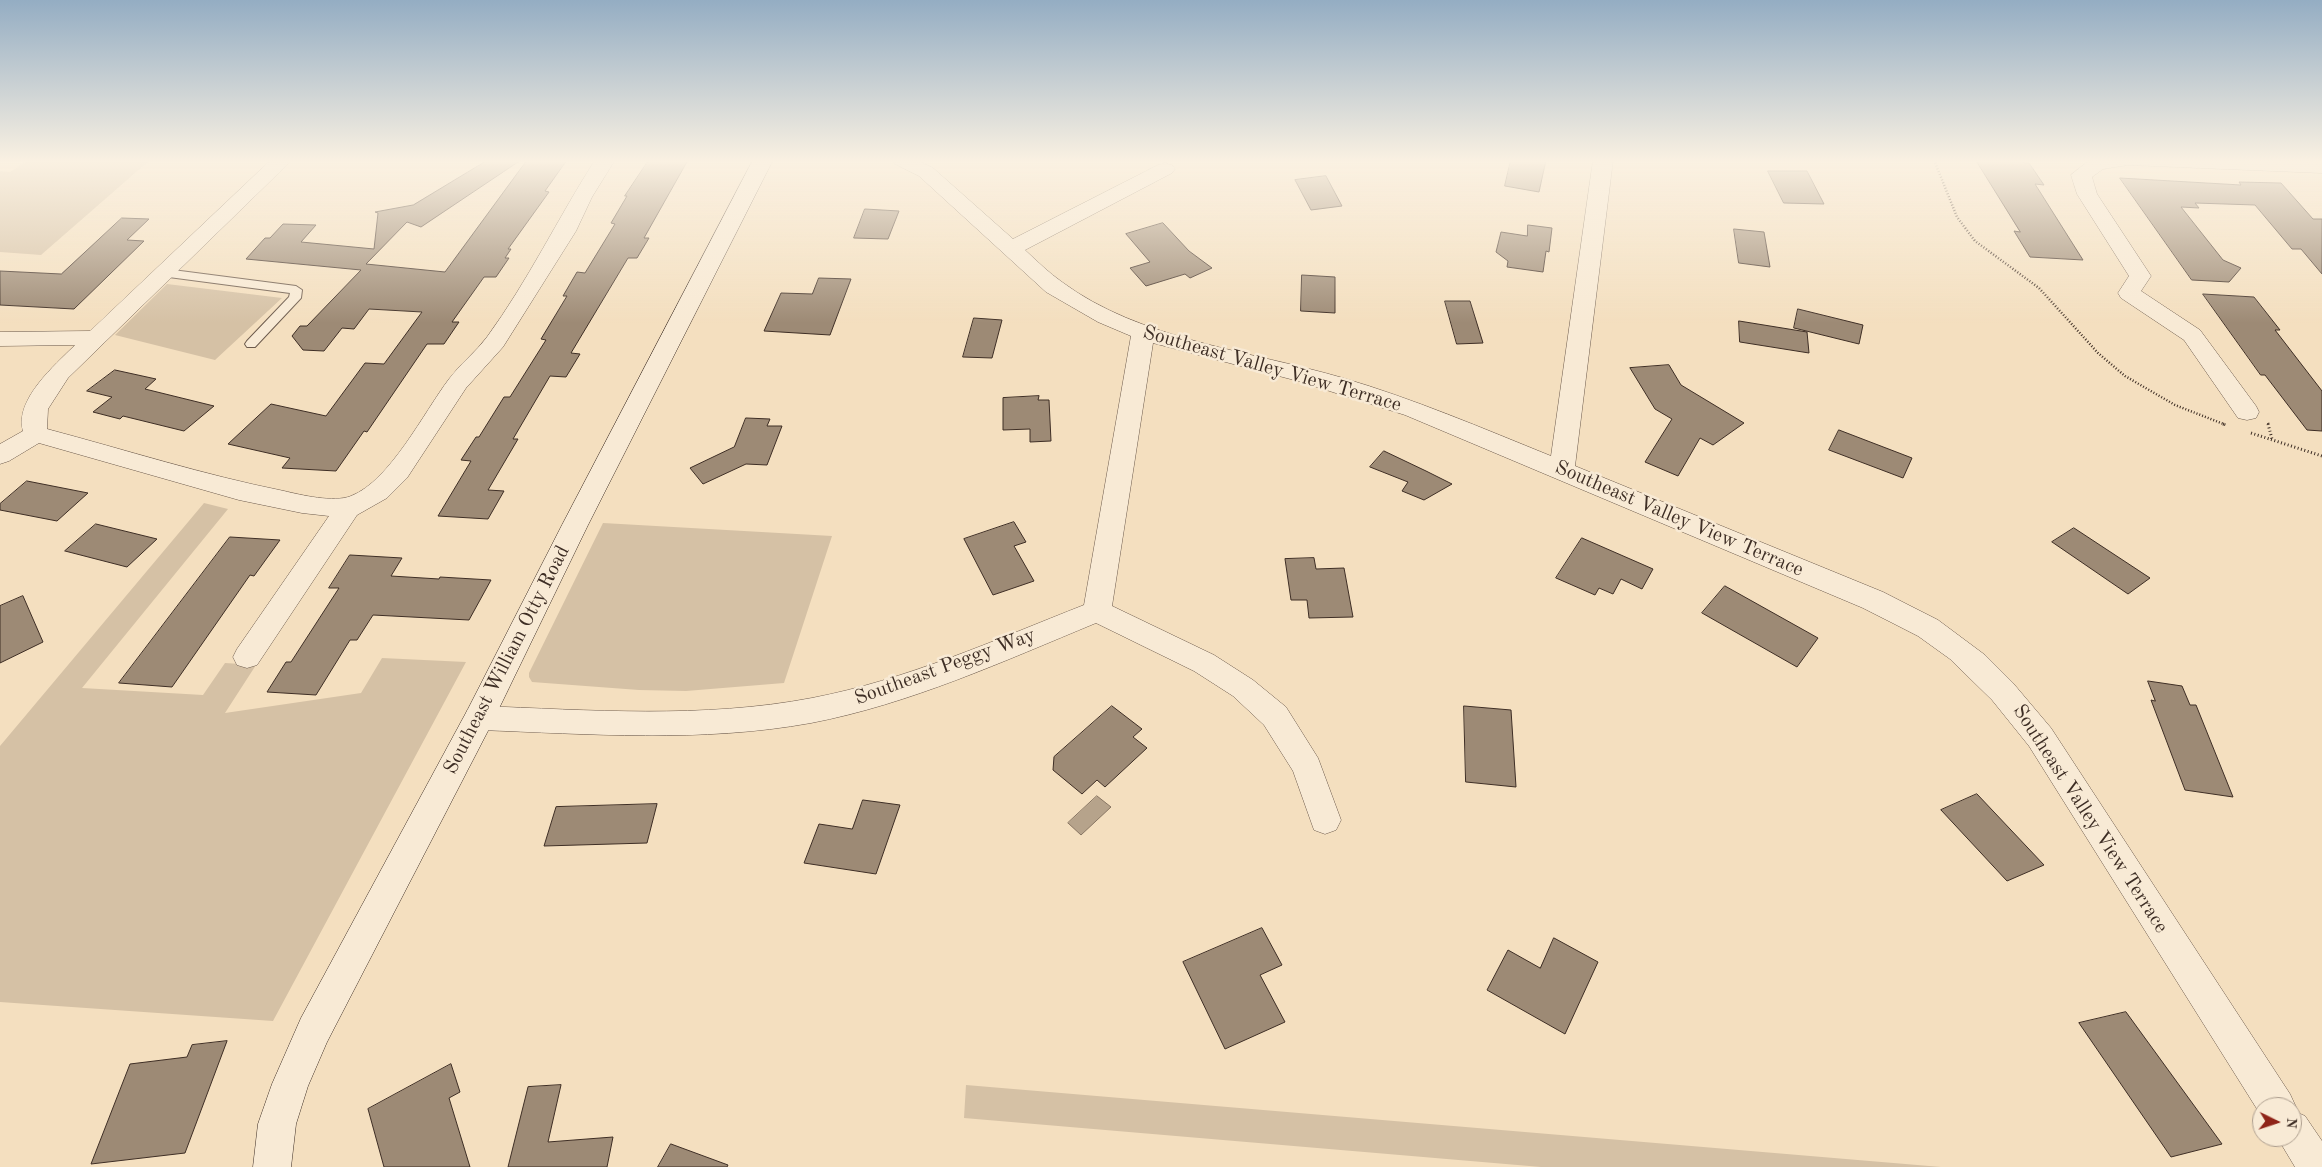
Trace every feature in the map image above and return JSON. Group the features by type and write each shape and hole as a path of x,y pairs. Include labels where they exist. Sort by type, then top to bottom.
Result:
{"street":[{"path":"36,434 32,423 36,404 60,373 226,214"},
{"path":"0,456 36,434 239,491 302,504 348,508 386,486 398,472 458,383 495,342 565,232 574,214"},
{"name":"Southeast William Otty Road","path":"272,1167 278,1124 299,1062 479,718 735,214"},
{"name":"Southeast Valley View Terrace","path":"973,214 1054,287 1111,321 1143,334 1349,387 1414,409 1873,600 1928,628 1956,647 1984,671 2007,695 2040,737 2271,1097"},
{"path":"1012,249 1078,214"},
{"path":"1562,470 1596,214"},
{"path":"2100,214 2140,276 2129,293 2192,334 2246,422"},
{"path":"1143,334 1097,611 1204,663 1243,688 1275,716 1307,767 1325,820"},
{"path":"0,339 95,338"},
{"path":"247,657 348,508"},
{"name":"Southeast Peggy Way","path":"479,718 664,724 771,717 827,707 897,688 1097,611"},
{"path":"2302,1145 2317,1167"}],"lane":[{"path":"165,273 296,290 295,298 250,344"}],"path":[{"path":"1958,214 1962,224 1978,245 2038,287 2058,305 2097,352 2117,370 2173,404 2227,426"},
{"path":"2246,422 2322,456"}],"shaded area":[{"path":"0,214 88,214 41,255 0,252"},
{"path":"167,284 282,298 215,360 115,335"},
{"path":"204,503 228,509 82,688 203,695 225,663 256,665 225,713 361,693 382,658 466,662 273,1021 0,1002 0,746"},
{"path":"603,523 832,536 784,683 686,691 639,690 532,682 529,673"},
{"path":"1097,796 1111,807 1081,835 1068,823"},
{"path":"966,1085 1941,1167 1541,1167 964,1118"}],"building":[{"path":"378,214 440,214 421,227 407,222 366,264 445,272 487,214 533,214 508,249 511,249 505,258 509,258 496,277 484,277 452,322 459,322 444,344 427,344 367,432 364,431 336,471 282,468 290,458 228,444 271,404 326,416 365,363 384,364 422,312 369,309 354,329 342,328 324,351 303,350 292,336 300,326 307,326 361,270 246,259 265,238 270,238 283,224 316,225 301,242 374,249"},
{"path":"616,214 657,214 644,238 649,238 637,258 628,258 571,353 580,354 566,377 550,376 513,439 518,439 488,490 504,491 488,519 438,516 471,461 461,460 476,437 479,437 504,397 510,397 546,340 541,339 567,296 563,296 577,272 585,273 615,224 611,223"},
{"path":"863,214 898,214 888,239 854,238"},
{"path":"2009,214 2054,214 2083,260 2030,257 2014,231 2020,232"},
{"path":"2146,214 2187,214 2223,260 2241,268 2229,282 2192,280"},
{"path":"2263,214 2309,214 2313,219 2322,219 2322,274 2301,249 2292,249"},
{"path":"122,218 149,219 127,240 144,241 74,309 0,305 0,271 61,274"},
{"path":"1163,223 1189,251 1212,268 1190,278 1185,274 1146,286 1130,268 1150,262 1126,234"},
{"path":"1528,225 1552,228 1549,252 1546,251 1543,272 1507,267 1508,261 1496,252 1501,232 1527,236"},
{"path":"1734,229 1764,232 1770,267 1739,263"},
{"path":"1302,275 1335,277 1335,313 1301,311"},
{"path":"819,278 851,279 830,335 764,331 781,293 812,294"},
{"path":"2203,294 2254,297 2280,330 2275,330 2322,391 2322,431 2307,430 2265,375 2261,375"},
{"path":"1445,301 1470,301 1483,343 1457,344"},
{"path":"1798,309 1863,325 1859,344 1794,328"},
{"path":"974,318 1002,320 992,358 963,357"},
{"path":"1739,321 1807,332 1809,353 1740,342"},
{"path":"1669,365 1681,385 1744,423 1713,445 1700,438 1678,476 1645,462 1672,419 1655,409 1630,368"},
{"path":"115,370 156,379 145,389 214,406 184,431 123,416 120,419 93,412 112,397 87,391"},
{"path":"1039,396 1038,400 1049,400 1051,441 1030,442 1030,429 1003,430 1003,398"},
{"path":"746,418 770,419 767,426 782,426 767,465 746,464 703,484 690,468 734,447"},
{"path":"1839,430 1912,458 1903,478 1829,450"},
{"path":"1384,451 1452,484 1424,500 1402,491 1408,482 1370,467"},
{"path":"27,481 88,493 57,521 0,510 0,504"},
{"path":"1014,522 1026,542 1014,546 1034,581 993,595 964,539"},
{"path":"96,524 157,539 127,567 65,551"},
{"path":"2074,528 2150,578 2128,594 2052,542"},
{"path":"230,537 280,540 254,576 250,575 172,687 119,683"},
{"path":"1582,538 1653,569 1642,589 1621,579 1613,594 1599,588 1595,595 1556,578"},
{"path":"350,555 402,558 391,576 491,580 469,620 373,615 357,640 350,640 316,695 267,692 286,662 291,662 339,588 329,588"},
{"path":"1314,558 1316,569 1344,568 1353,617 1309,618 1307,600 1291,600 1285,559"},
{"path":"1725,586 1818,638 1797,667 1702,613"},
{"path":"23,596 43,642 0,663 0,606"},
{"path":"2148,681 2182,686 2190,705 2196,705 2233,797 2185,790 2151,700 2155,701"},
{"path":"1112,706 1142,729 1133,737 1147,748 1105,787 1097,780 1082,794 1053,770 1054,757"},
{"path":"1464,706 1511,710 1516,787 1466,782"},
{"path":"1977,794 2044,865 2007,881 1941,810"},
{"path":"863,800 900,805 876,874 804,863 819,824 852,829"},
{"path":"657,804 647,843 544,846 556,807"},
{"path":"1262,928 1282,965 1260,975 1285,1022 1225,1049 1183,962"},
{"path":"1554,938 1598,962 1565,1034 1487,990 1508,950 1540,968"},
{"path":"2126,1012 2222,1144 2171,1157 2079,1023"},
{"path":"227,1041 185,1153 91,1164 130,1064 187,1057 192,1045"},
{"path":"451,1064 460,1092 449,1098 470,1167 384,1167 368,1109"},
{"path":"561,1085 548,1142 613,1137 607,1167 508,1167 528,1087"},
{"path":"671,1144 728,1165 727,1167 658,1167"}]}
